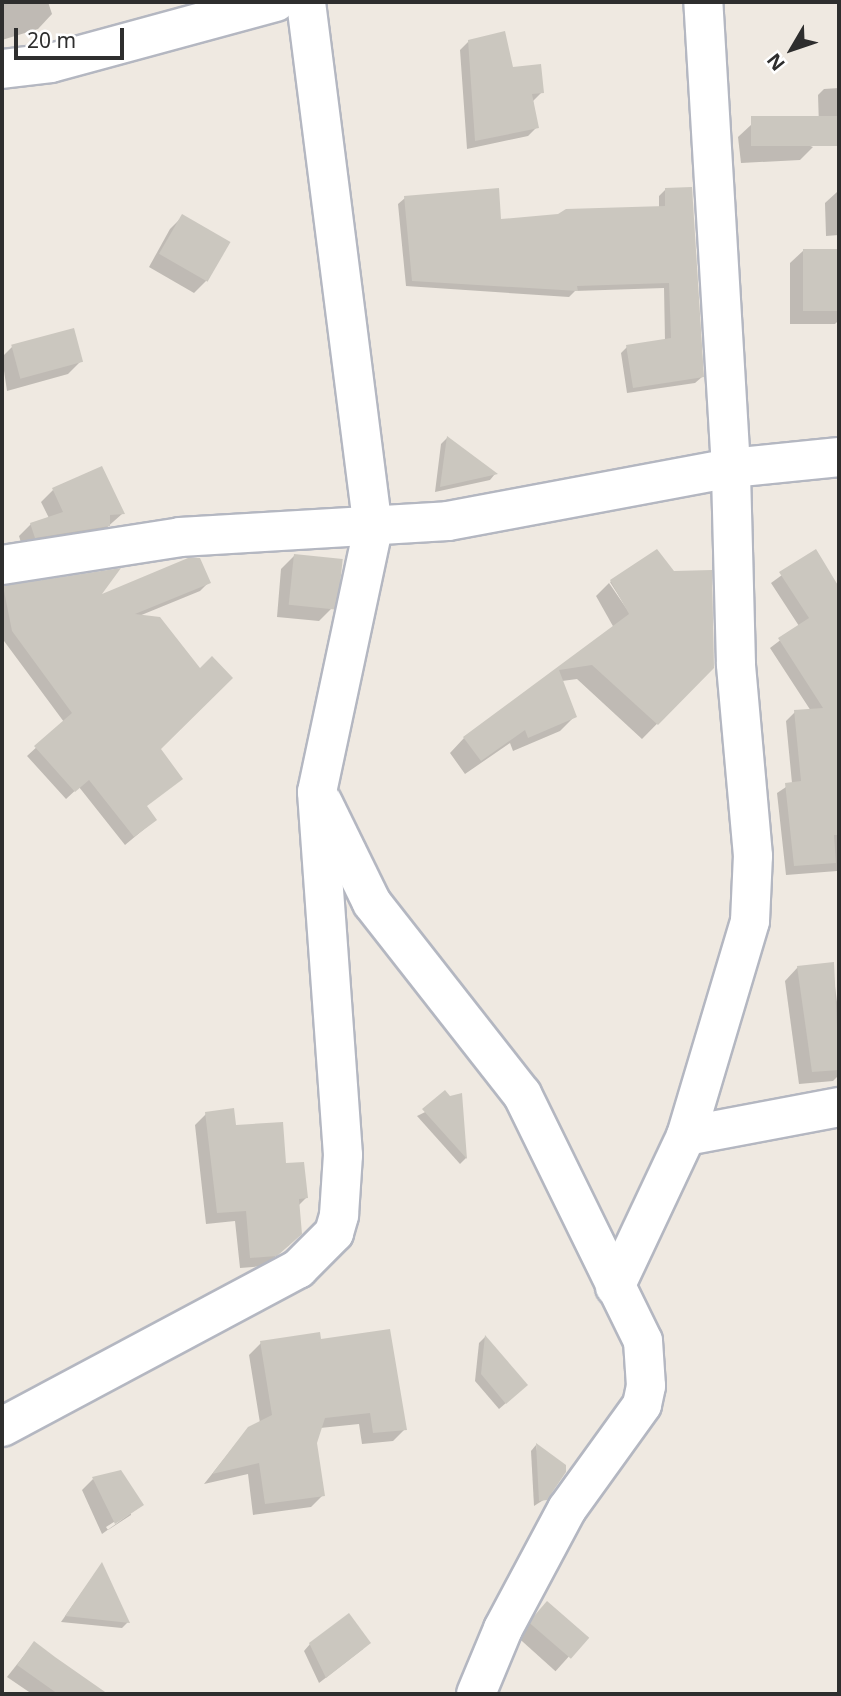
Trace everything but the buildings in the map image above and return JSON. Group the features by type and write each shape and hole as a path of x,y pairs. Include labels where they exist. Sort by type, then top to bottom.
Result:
{"street":[{"path":"2,69 51,63 276,2"},
{"path":"2,1427 298,1269 334,1233 342,1199 344,1155 317,792 373,528 306,2"},
{"path":"615,1287 686,1136 750,921 752,856 736,664 731,468 703,2"},
{"path":"2,565 180,537 373,528 448,521 731,468 839,457"},
{"path":"317,792 372,903 522,1094 643,1340 646,1386 642,1405 567,1509 502,1629 476,1694"},
{"path":"686,1136 839,1107"}]}
